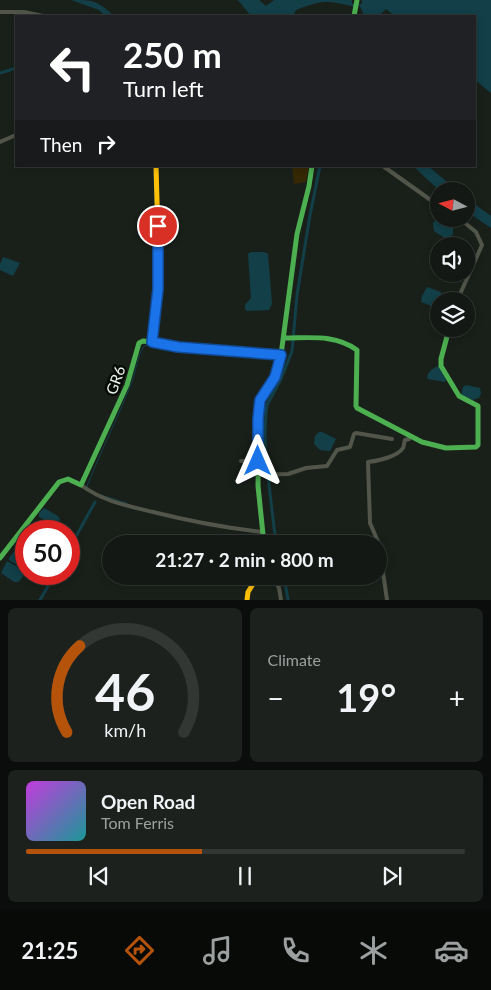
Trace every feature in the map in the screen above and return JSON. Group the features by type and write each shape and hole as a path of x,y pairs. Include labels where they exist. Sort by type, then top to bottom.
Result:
{"street":[{"path":"354,15 357,0"},
{"path":"0,12 24,12 38,15"},
{"path":"0,142 15,134"},
{"path":"156,167 158,276 152,342 178,347 281,355"},
{"path":"263,535 258,475 260,400 275,377 285,338 296,234 309,186 312,167"},
{"path":"384,167 430,200"},
{"path":"462,292 482,245 476,232 471,228"},
{"path":"285,338 331,338 344,341 354,347 357,350 358,357 356,408 373,415 410,437 434,447 447,449 465,448 478,445 478,406 459,396 441,366 441,358 447,337"},
{"name":"GR6","path":"82,486 127,385 140,343 143,341 152,342"},
{"path":"258,475 288,474 306,468 329,466 337,450 350,447 356,433 392,439"},
{"path":"375,535 370,523 368,462 381,460 398,452 405,440 410,437"},
{"path":"241,461 258,461"},
{"path":"0,558 59,482 68,478 98,496 126,506 222,527 263,532"},
{"path":"247,600 248,592 252,585"},
{"path":"278,585 281,600"},
{"path":"385,585 387,600"}],"shaded area":[{"path":"292,167 309,167 306,182 294,184"}],"water":[{"path":"71,0 94,2 113,15 104,15 99,10"},
{"path":"238,0 259,0 266,6 274,0 352,0 352,4 355,4 355,7 325,2 312,4 296,10 294,15 250,15"},
{"path":"362,0 491,0 491,93 476,81 476,15 394,15 386,9 380,15 362,15 359,4 362,4"},
{"path":"414,167 429,167 447,182 430,182"},
{"path":"475,204 491,216 491,228 475,217"},
{"path":"434,228 453,228 451,237 443,237 434,231"},
{"path":"251,252 264,252 268,254 272,304 269,310 247,311 245,309 245,305 251,298 248,254"},
{"path":"3,257 20,263 13,276 0,270"},
{"path":"427,287 441,292 430,292 430,305 421,302"},
{"path":"439,366 446,379 445,382 428,379 427,377 431,370"},
{"path":"466,385 480,388 479,398 473,400 461,395 463,387"},
{"path":"319,432 336,439 330,451 320,450 314,444 315,436"},
{"path":"44,508 60,519 45,520 39,517 39,513"},
{"path":"15,550 15,564 9,558"},
{"path":"7,561 15,566 15,582 14,582 1,573"}],"waterway":[{"path":"0,73 15,68"},
{"path":"275,535 266,459 266,412 267,405 281,379 292,351 297,295 320,167"},
{"path":"154,169 155,228"},
{"path":"160,225 161,251"},
{"path":"155,341 159,317 159,297"},
{"path":"88,488 92,473 132,382 138,359 144,346 151,344"},
{"path":"101,495 127,503"},
{"path":"80,529 95,502"},
{"path":"40,600 49,585"},
{"path":"286,585 288,600"}],"traffic: fast":[{"path":"354,15 357,0"},
{"path":"263,535 258,486 259,407 262,396 275,377 281,355 297,234 312,167"},
{"path":"0,558 59,482 68,479 81,485 127,385 139,343 143,341 152,342 154,328"},
{"path":"284,338 322,338 340,341 349,345 357,350 357,408 422,442 446,448 476,447 478,445 478,406 459,396 441,366 447,337"}],"traffic: slow":[{"path":"154,328 159,269 156,167"},
{"path":"247,600 248,592 252,585"}],"route":[{"path":"158,226 158,289 152,342 166,346 204,350 281,355 279,367 271,386 260,400 258,461"}]}
